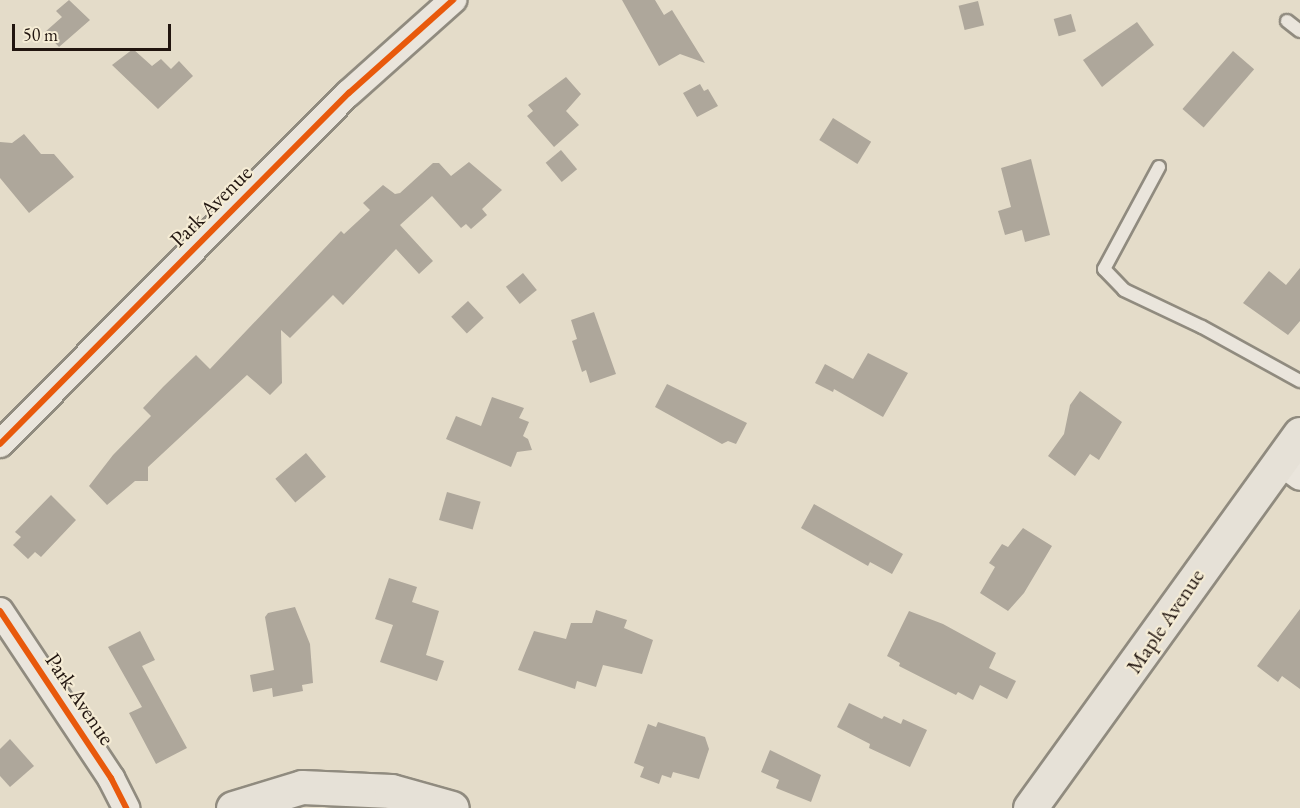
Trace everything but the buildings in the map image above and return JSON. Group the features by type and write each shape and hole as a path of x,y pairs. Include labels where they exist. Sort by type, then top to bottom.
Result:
{"main road":[{"name":"Maple Avenue","path":"1030,808 1163,629 1205,561 1290,469 1300,434"},
{"path":"233,808 302,787 392,790 452,808"}],"street":[{"name":"Park Avenue","path":"0,444 349,93 453,0"},
{"name":"Park Avenue","path":"0,611 111,778 126,808"}],"lane":[{"path":"1287,21 1300,31"},
{"path":"1159,167 1104,269 1124,290 1202,327 1300,381"}],"cycle path":[{"path":"0,444 349,93 453,0"},
{"path":"0,611 111,778 126,808"}]}
